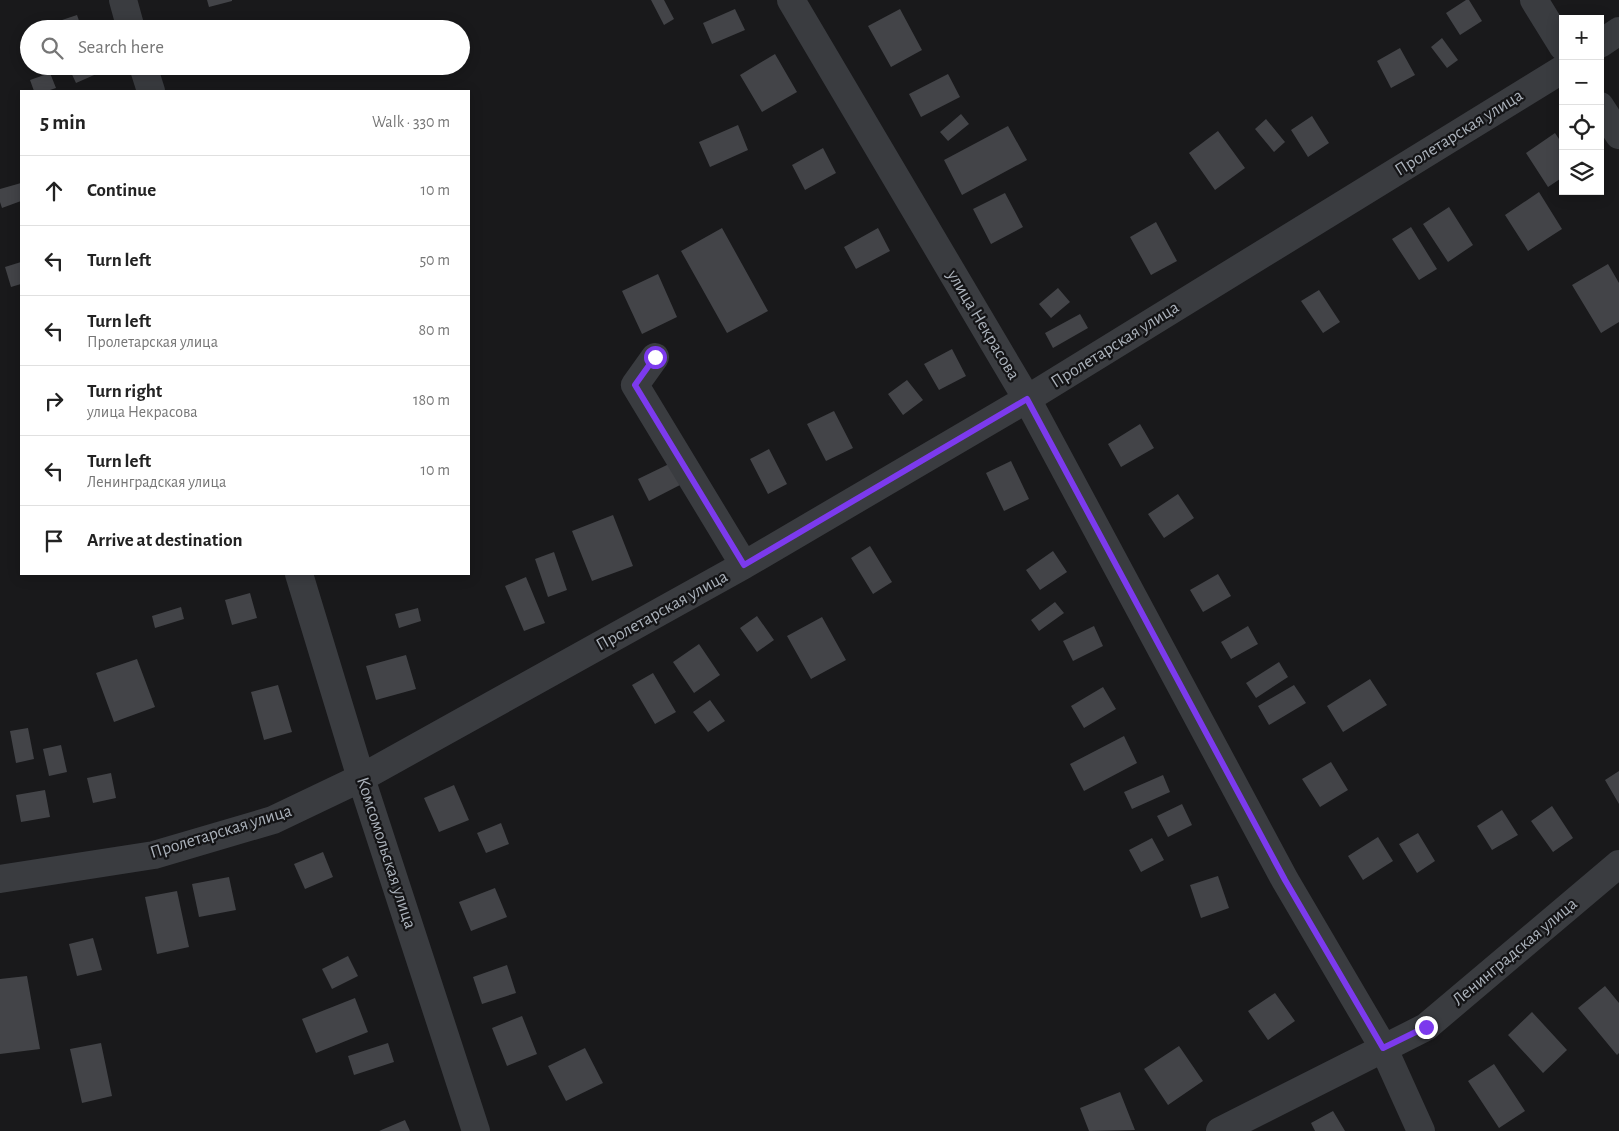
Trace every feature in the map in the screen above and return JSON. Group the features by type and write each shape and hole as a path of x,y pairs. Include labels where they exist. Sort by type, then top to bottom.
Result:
{"street":[{"path":"123,0 129,20"},
{"name":"улица Некрасова","path":"791,0 1027,399 1285,880 1383,1048 1421,1131"},
{"path":"1534,0 1559,41"},
{"path":"1604,41 1619,31"},
{"name":"Пролетарская улица","path":"0,879 154,855 273,820 361,778 744,565 1027,399 1559,71"},
{"path":"146,75 151,90"},
{"path":"1604,112 1619,135"},
{"path":"655,357 635,385 744,565"},
{"name":"Комсомольская улица","path":"298,575 361,778 476,1131"},
{"name":"Ленинградская улица","path":"1220,1131 1426,1027 1619,864"}],"building":[{"path":"207,0 232,0 232,1 209,7"},
{"path":"651,0 664,0 674,19 664,25"},
{"path":"1469,0 1482,21 1460,35 1446,13"},
{"path":"735,9 745,30 712,44 703,23"},
{"path":"900,9 922,50 891,67 868,26"},
{"path":"77,15 79,20 62,20"},
{"path":"1442,38 1458,60 1447,68 1431,47"},
{"path":"1400,48 1415,75 1391,88 1377,61"},
{"path":"775,54 797,92 762,112 740,75"},
{"path":"948,74 960,97 921,117 909,94"},
{"path":"44,75 51,75 56,88 34,90 30,80"},
{"path":"72,75 94,75 76,83"},
{"path":"961,114 969,124 948,141 940,132"},
{"path":"1312,116 1329,143 1308,157 1291,130"},
{"path":"1266,119 1285,142 1274,152 1255,129"},
{"path":"738,125 748,150 710,167 699,142"},
{"path":"1008,126 1027,160 962,195 944,160"},
{"path":"1218,131 1245,168 1215,190 1189,153"},
{"path":"1555,133 1559,139 1559,180 1548,187 1526,153"},
{"path":"823,148 836,173 805,190 792,165"},
{"path":"20,183 20,201 2,208 0,189"},
{"path":"1539,192 1562,229 1528,251 1505,215"},
{"path":"1005,193 1023,227 991,244 973,209"},
{"path":"1449,207 1473,245 1448,262 1423,224"},
{"path":"1156,222 1177,261 1151,275 1130,237"},
{"path":"1411,227 1437,269 1419,280 1392,239"},
{"path":"722,228 768,311 727,333 681,251"},
{"path":"878,228 890,251 856,269 844,247"},
{"path":"20,262 20,284 11,287 5,267"},
{"path":"1608,264 1619,283 1619,322 1601,333 1572,285"},
{"path":"658,274 677,317 642,334 622,291"},
{"path":"1058,288 1070,302 1051,318 1039,304"},
{"path":"1319,290 1340,322 1323,333 1301,301"},
{"path":"1080,314 1088,328 1053,348 1045,333"},
{"path":"952,349 966,376 939,390 924,364"},
{"path":"907,380 923,400 903,415 888,394"},
{"path":"834,411 853,448 826,461 807,424"},
{"path":"1140,424 1154,448 1121,467 1108,444"},
{"path":"769,449 787,484 768,494 750,459"},
{"path":"1011,461 1029,499 1004,511 986,473"},
{"path":"669,464 680,485 649,501 638,479"},
{"path":"1178,494 1194,518 1164,538 1148,514"},
{"path":"613,515 633,566 592,581 572,531"},
{"path":"870,546 892,582 873,594 851,558"},
{"path":"1053,551 1067,572 1040,590 1026,570"},
{"path":"554,552 567,590 548,597 535,559"},
{"path":"1218,574 1231,596 1203,612 1190,590"},
{"path":"526,577 545,623 524,631 505,586"},
{"path":"250,593 257,618 232,625 225,600"},
{"path":"1055,602 1064,613 1039,631 1031,620"},
{"path":"181,607 184,619 155,628 152,616"},
{"path":"418,608 421,621 399,628 395,614"},
{"path":"757,616 774,640 757,652 740,628"},
{"path":"822,617 846,660 811,679 787,636"},
{"path":"1094,626 1103,646 1073,661 1063,641"},
{"path":"1248,626 1258,644 1231,659 1221,642"},
{"path":"699,644 720,675 694,693 673,662"},
{"path":"406,655 416,689 376,700 366,666"},
{"path":"137,659 155,707 114,722 96,673"},
{"path":"1279,662 1288,677 1256,698 1246,683"},
{"path":"653,673 676,712 655,724 632,685"},
{"path":"1370,679 1387,705 1343,732 1327,706"},
{"path":"278,685 292,732 264,740 251,692"},
{"path":"1294,685 1306,703 1269,725 1258,706"},
{"path":"1103,687 1116,709 1084,728 1071,706"},
{"path":"710,700 725,721 708,732 693,712"},
{"path":"28,728 34,759 16,763 10,731"},
{"path":"1124,736 1137,763 1084,791 1070,764"},
{"path":"61,745 67,772 49,776 43,749"},
{"path":"1331,762 1348,790 1320,807 1302,779"},
{"path":"1619,771 1619,804 1605,780"},
{"path":"111,773 116,798 93,803 87,778"},
{"path":"1163,775 1170,792 1132,809 1124,792"},
{"path":"454,785 469,820 439,832 424,798"},
{"path":"45,790 50,817 21,822 16,795"},
{"path":"1182,804 1192,825 1168,837 1157,816"},
{"path":"1552,806 1573,838 1553,852 1531,821"},
{"path":"1502,810 1518,835 1492,850 1477,826"},
{"path":"501,823 509,844 486,853 477,833"},
{"path":"1418,833 1435,861 1417,873 1399,844"},
{"path":"1378,837 1393,861 1363,880 1348,856"},
{"path":"1152,838 1164,860 1141,872 1129,850"},
{"path":"323,852 333,877 305,889 294,864"},
{"path":"1218,876 1229,908 1201,918 1190,885"},
{"path":"229,877 236,910 199,917 192,884"},
{"path":"495,888 507,917 471,931 459,902"},
{"path":"177,891 189,947 157,954 145,897"},
{"path":"93,938 102,970 77,976 69,944"},
{"path":"348,956 358,976 332,989 322,969"},
{"path":"507,965 516,993 482,1004 473,977"},
{"path":"27,976 40,1049 0,1054 0,979"},
{"path":"1605,986 1619,1003 1619,1053 1617,1055 1578,1008"},
{"path":"1275,993 1295,1021 1268,1040 1248,1011"},
{"path":"355,998 368,1032 316,1053 302,1019"},
{"path":"1532,1012 1567,1050 1543,1073 1508,1035"},
{"path":"522,1016 537,1054 507,1066 492,1028"},
{"path":"101,1043 112,1096 82,1103 70,1049"},
{"path":"388,1043 394,1062 354,1075 348,1056"},
{"path":"1179,1046 1203,1081 1168,1105 1144,1069"},
{"path":"585,1048 603,1083 566,1101 548,1066"},
{"path":"1494,1064 1525,1111 1499,1128 1468,1081"},
{"path":"1120,1092 1135,1130 1089,1131 1080,1108"},
{"path":"1333,1111 1345,1131 1315,1131 1311,1123"},
{"path":"405,1120 410,1131 379,1131"}],"route":[{"path":"655,357 635,385 744,565 1027,399 1285,880 1383,1048 1426,1027"}]}
